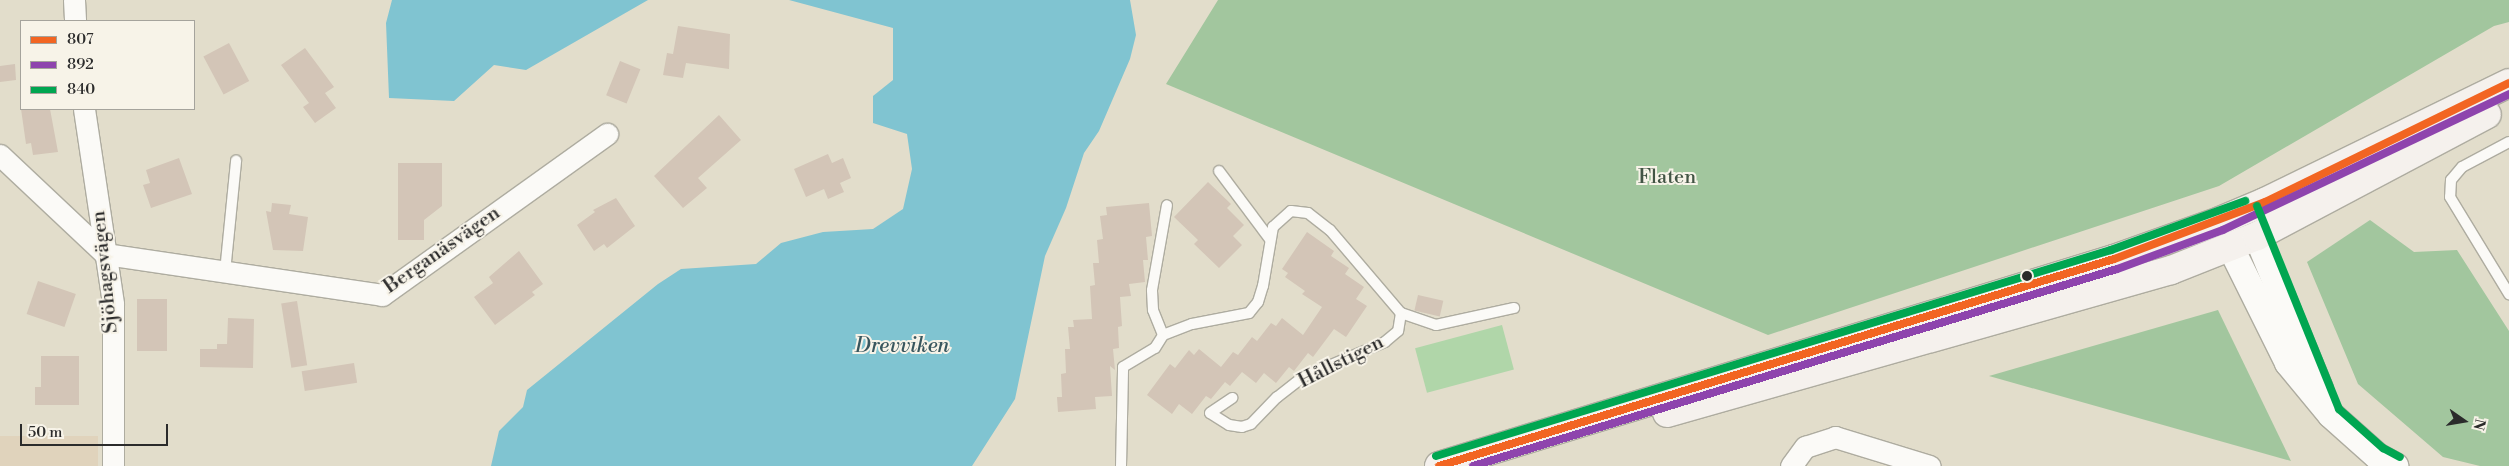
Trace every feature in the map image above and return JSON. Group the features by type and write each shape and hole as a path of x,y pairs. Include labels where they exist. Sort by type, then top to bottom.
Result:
{"main road":[{"path":"1439,466 2114,258 2220,221 2248,210 2509,83"},
{"path":"1488,466 2171,270 2257,236 2465,124 2509,103"},
{"path":"2248,210 2257,236"},
{"path":"2220,221 2230,246"}],"street":[{"path":"74,0 75,20"},
{"name":"Sjöhagsvägen","path":"84,110 113,304 113,466"},
{"name":"Berganäsvägen","path":"105,254 382,294 607,134"},
{"path":"0,155 105,254"},
{"path":"2257,236 2331,415"},
{"path":"2230,246 2288,362 2331,415 2377,456 2395,466"},
{"path":"1790,466 1805,447 1835,437 1930,466"}],"lane":[{"path":"2509,142 2462,167 2452,180 2450,197 2509,294"},
{"path":"225,272 236,161"},
{"path":"1219,171 1269,238"},
{"path":"1163,336 1153,310 1152,290 1167,205"},
{"path":"1121,466 1123,368 1155,348 1163,336 1192,324 1249,313 1258,302 1263,286 1269,238 1280,218 1291,212 1308,214 1330,230 1401,313 1436,325 1514,308"},
{"name":"Hållstigen","path":"1232,398 1210,413 1229,425 1242,427 1251,424 1277,397 1303,378 1385,342 1398,331 1401,313"}],"shaded area":[{"path":"0,436 98,436 98,466 0,466"}],"green space":[{"name":"Flaten","path":"1218,0 2509,0 2509,22 2494,26 2219,186 1768,335 1166,84"},
{"path":"2370,220 2414,252 2457,250 2509,331 2509,466 2480,466 2443,457 2358,384 2307,262"},
{"path":"2218,310 2291,461 1989,376"},
{"path":"1502,325 1514,369 1427,393 1415,348"}],"water":[{"path":"392,0 648,0 526,70 494,65 454,101 389,98 386,23"},
{"name":"Drevviken","path":"789,0 1130,0 1136,35 1130,59 1099,131 1084,153 1066,208 1045,256 1015,399 972,466 491,466 499,431 523,407 527,390 658,284 681,269 756,264 781,243 823,232 873,229 903,209 912,169 907,134 873,123 873,96 893,80 893,28"}],"building":[{"path":"678,26 730,34 729,69 686,63 683,78 663,75 667,53 673,54"},
{"path":"229,43 249,81 224,95 203,57"},
{"path":"305,48 334,87 325,93 336,108 315,123 303,107 309,103 281,65"},
{"path":"620,61 640,69 627,104 606,95"},
{"path":"15,64 16,80 0,82 0,66"},
{"path":"21,110 50,110 58,152 33,155 31,143 26,144"},
{"path":"719,115 741,140 698,178 707,188 683,208 654,176"},
{"path":"828,154 832,163 843,158 851,178 840,183 844,192 828,199 824,189 806,197 794,169"},
{"path":"179,158 192,194 151,208 143,185 150,183 146,170"},
{"path":"398,163 442,163 442,206 424,220 424,240 398,240"},
{"path":"1208,182 1231,204 1227,208 1244,225 1233,236 1242,245 1219,268 1194,244 1198,240 1174,217"},
{"path":"616,198 635,226 607,248 604,244 594,251 577,225 595,212 593,210"},
{"path":"272,203 291,205 289,214 308,217 303,251 273,250 266,211 271,212"},
{"path":"1149,203 1152,236 1146,237 1148,260 1143,260 1145,282 1129,284 1131,296 1120,297 1122,326 1118,327 1119,348 1113,349 1115,370 1110,366 1112,396 1095,397 1096,409 1058,412 1057,397 1062,397 1061,374 1066,373 1065,349 1070,349 1068,327 1074,327 1073,320 1092,319 1090,286 1095,285 1093,263 1099,263 1097,240 1103,239 1100,216 1107,215 1106,207"},
{"path":"1307,232 1334,251 1331,256 1349,268 1345,274 1364,287 1356,299 1367,306 1346,337 1334,329 1313,357 1308,353 1294,371 1289,367 1276,383 1264,373 1256,383 1242,372 1230,386 1225,382 1211,399 1206,396 1192,414 1179,404 1172,414 1147,395 1170,364 1175,368 1189,350 1194,355 1199,349 1221,367 1233,352 1238,355 1252,337 1257,341 1271,323 1276,326 1282,318 1303,335 1322,307 1302,294 1305,291 1285,277 1288,273 1282,269"},
{"path":"519,251 543,284 532,292 535,295 495,325 474,297 493,283 489,277"},
{"path":"38,281 76,294 64,327 27,314"},
{"path":"1418,295 1443,301 1440,316 1414,311"},
{"path":"137,299 167,299 167,351 137,351"},
{"path":"297,301 307,365 291,368 281,304"},
{"path":"228,318 254,319 253,368 200,367 200,349 217,349 217,344 227,344"},
{"path":"41,356 79,356 79,405 35,405 35,387 41,387"},
{"path":"354,363 357,383 305,391 302,371"}],"transit line":[{"name":"807","path":"1439,466 2114,259 2265,202 2509,83"},
{"name":"892","path":"1473,466 2117,269 2223,230 2509,94"},
{"name":"840","path":"1436,456 2111,250 2245,201"},
{"name":"840","path":"2257,206 2339,409 2383,448 2400,457"}]}
